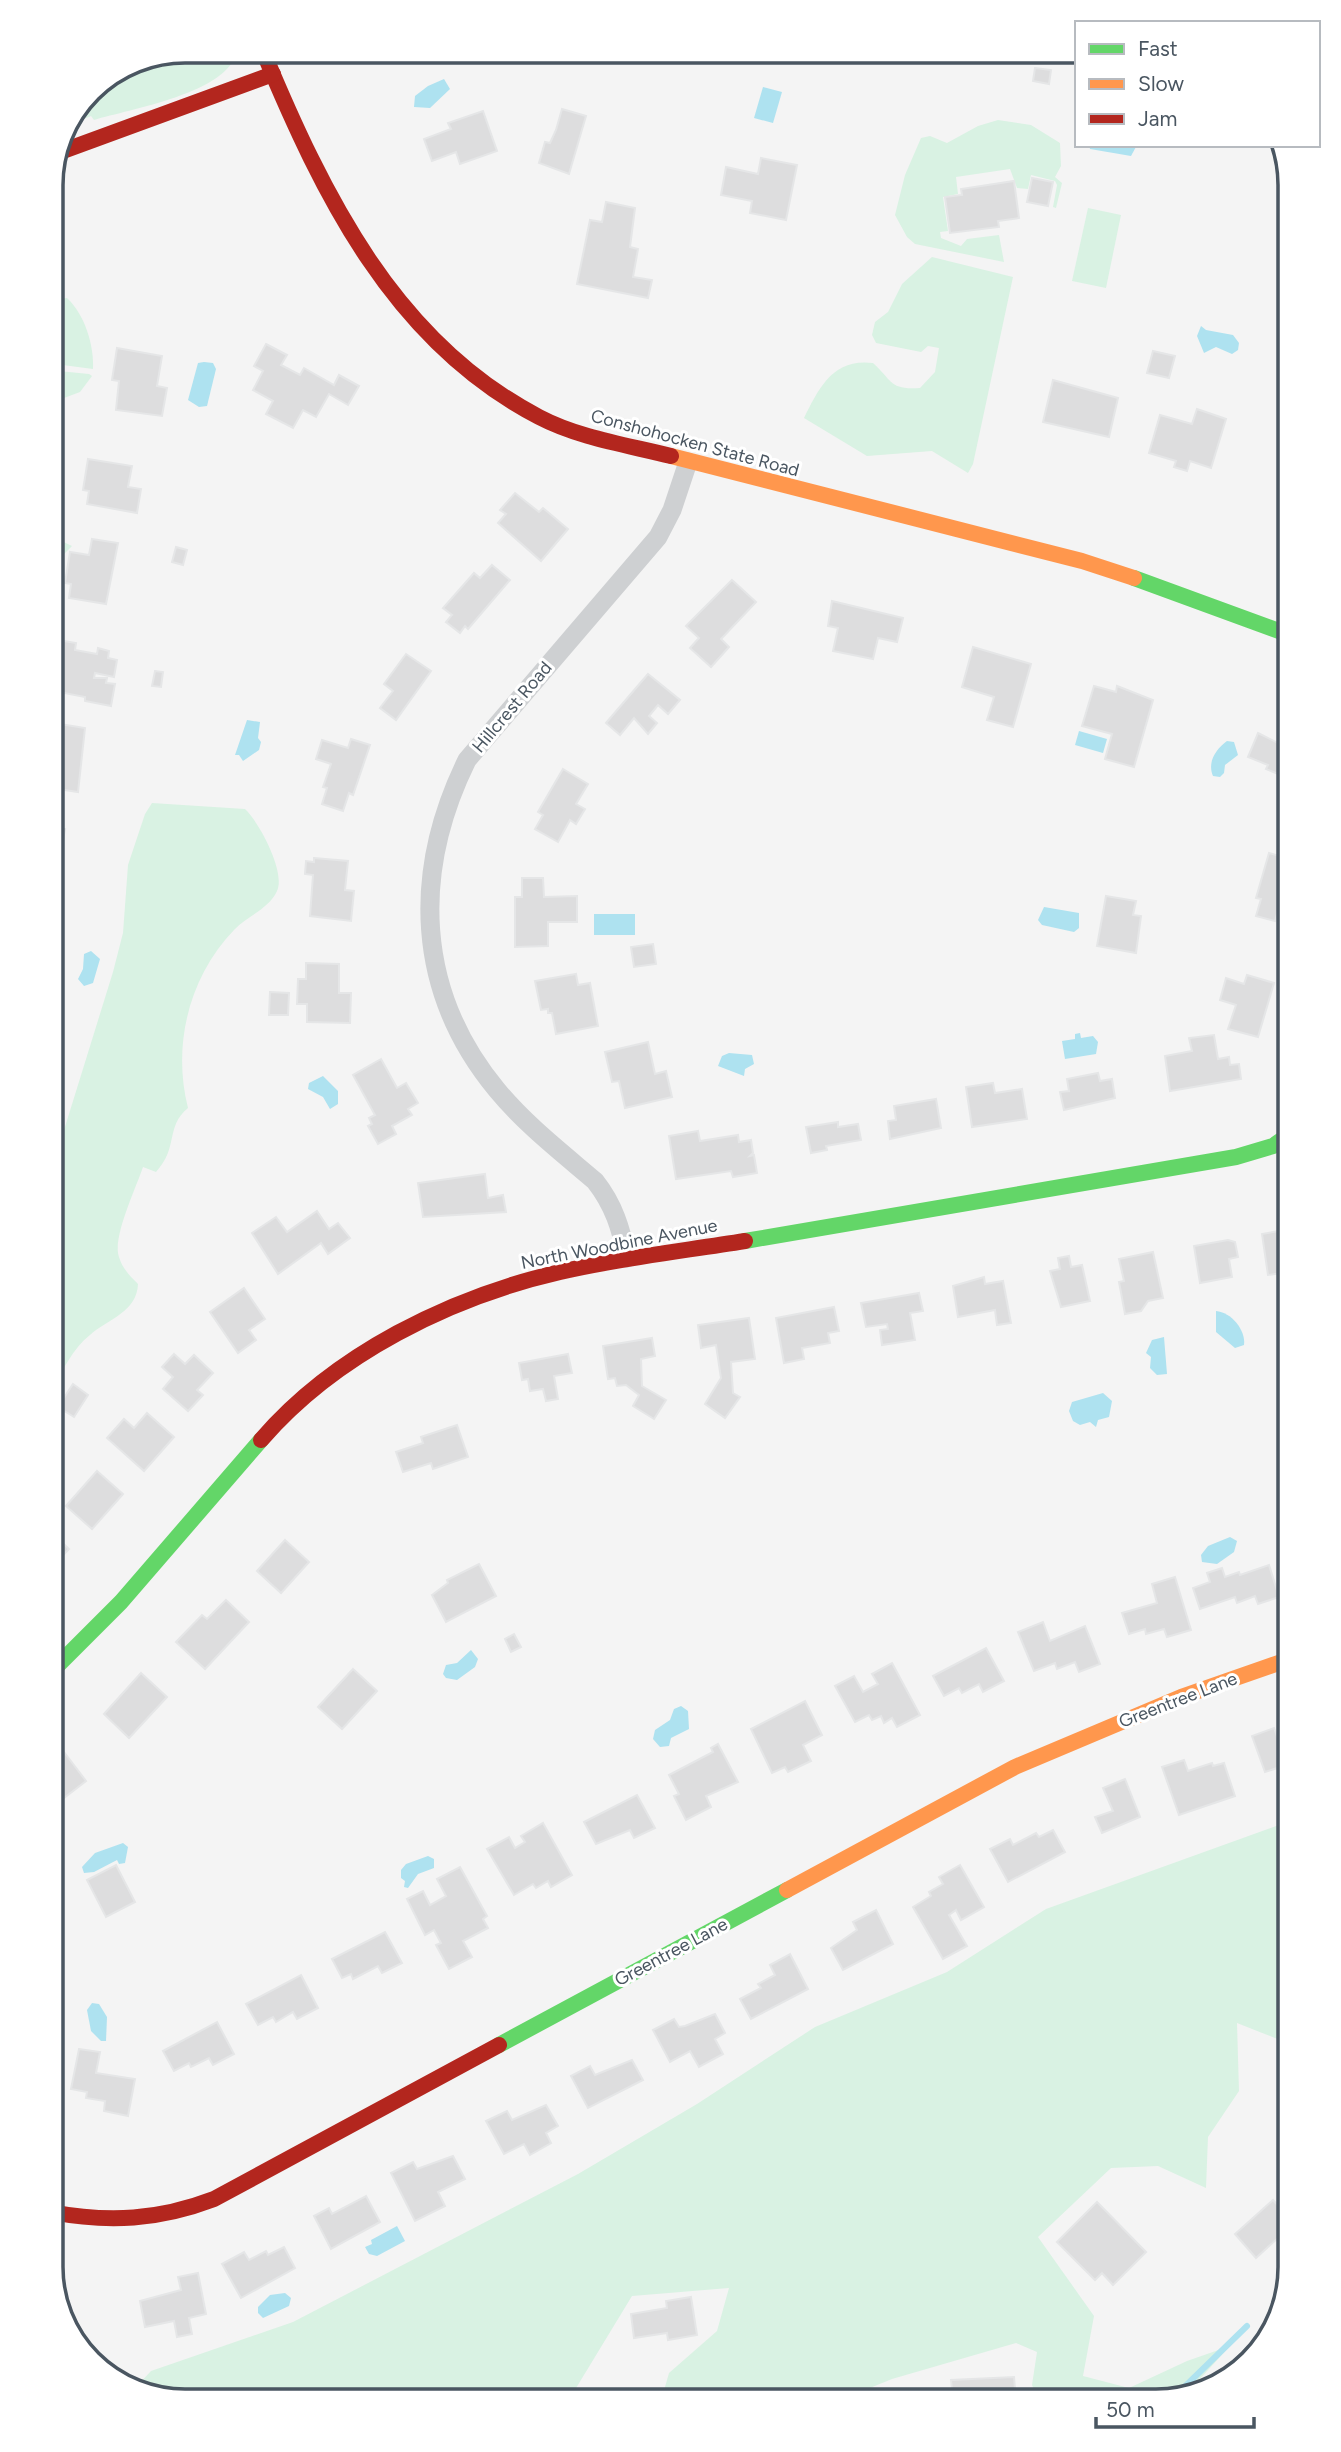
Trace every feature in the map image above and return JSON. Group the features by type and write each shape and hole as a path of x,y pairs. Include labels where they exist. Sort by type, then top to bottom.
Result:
{"street":[{"name":"Conshohocken State Road","path":"269,63 304,148 359,249 405,308 459,362 511,402 539,417 599,438 1082,561 1179,592 1278,630"},
{"path":"69,148 273,74"},
{"name":"Hillcrest Road","path":"628,1258 620,1225 606,1194 513,1108 468,1051 447,1006 433,956 430,877 447,803 467,760 658,537 672,510 688,462"},
{"name":"North Woodbine Avenue","path":"63,1660 109,1616 278,1422 334,1375 377,1344 438,1312 498,1289 628,1258 1236,1157 1278,1142"},
{"name":"Greentree Lane","path":"63,2215 103,2221 164,2218 214,2199 1016,1767 1185,1695 1278,1663"}],"green space":[{"path":"231,63 216,78 176,97 94,120 91,116 83,120 104,93 145,69 169,64"},
{"path":"998,120 1031,125 1060,143 1061,166 1055,177 1062,183 1056,208 1053,207 1057,185 1055,181 1031,175 1028,189 1017,188 1010,169 956,177 958,194 943,197 948,231 940,232 941,238 961,246 967,239 999,235 1004,262 915,244 907,237 895,215 905,175 921,138 930,136 947,143 978,126"},
{"path":"1088,208 1121,215 1106,288 1072,281"},
{"path":"932,257 1013,277 973,464 968,473 932,451 867,456 804,418 829,377 847,365 873,363 892,383 910,388 920,388 935,372 939,348 928,346 921,352 876,343 872,335 875,322 888,312 902,284"},
{"path":"67,298 79,313 87,331 93,369 63,365 63,299"},
{"path":"63,371 92,376 80,392 63,398"},
{"path":"63,542 72,546 63,555"},
{"path":"152,803 245,809 270,848 279,883 269,903 239,925 218,949 195,990 188,1013 182,1060 188,1108 177,1122 163,1163 156,1172 143,1167 119,1238 119,1257 124,1268 138,1284 133,1302 90,1335 63,1370 63,1133 113,972 123,933 128,865 145,814"},
{"path":"1278,1825 1278,2039 1237,2023 1239,2091 1208,2137 1206,2188 1158,2166 1111,2168 1038,2237 1094,2316 1083,2376 1129,2388 1187,2361 1230,2346 1197,2382 1180,2387 1156,2389 1034,2389 1037,2352 1016,2343 892,2379 867,2389 664,2389 669,2373 717,2331 729,2288 632,2296 575,2389 177,2389 141,2381 151,2371 293,2322 578,2174 697,2104 815,2027 947,1972 1046,1909"}],"water":[{"path":"444,79 450,89 430,108 414,107 415,96"},
{"path":"763,87 782,92 773,123 754,118"},
{"path":"1090,147 1136,147 1131,156"},
{"path":"1201,326 1206,330 1233,335 1239,343 1238,350 1232,354 1216,347 1204,353 1197,336"},
{"path":"198,363 213,363 216,369 207,406 199,407 188,400"},
{"path":"247,720 260,722 258,738 261,742 259,750 243,761 239,755 235,755"},
{"path":"1079,731 1107,739 1103,753 1075,745"},
{"path":"1227,741 1234,742 1238,755 1225,765 1224,773 1220,777 1213,776 1211,766 1214,756"},
{"path":"1044,907 1079,913 1079,928 1074,932 1042,925 1038,920"},
{"path":"594,914 635,914 635,935 594,935"},
{"path":"91,951 100,959 93,983 84,986 78,979 83,969 84,954"},
{"path":"1080,1033 1081,1038 1093,1036 1098,1042 1096,1054 1065,1059 1062,1041 1075,1039 1075,1034"},
{"path":"729,1053 752,1055 754,1064 745,1069 744,1076 718,1066 722,1056"},
{"path":"323,1076 338,1091 338,1104 330,1109 323,1097 308,1089 309,1083"},
{"path":"1216,1311 1232,1318 1243,1334 1244,1345 1235,1348 1216,1332"},
{"path":"1164,1337 1167,1374 1157,1375 1150,1368 1151,1357 1146,1353 1152,1340"},
{"path":"1103,1393 1112,1401 1109,1417 1098,1420 1096,1427 1090,1422 1080,1425 1073,1421 1069,1411 1072,1402"},
{"path":"1230,1537 1237,1541 1234,1552 1217,1564 1202,1562 1201,1555 1208,1546"},
{"path":"471,1650 478,1659 475,1667 457,1680 446,1678 443,1674 446,1665 457,1663"},
{"path":"681,1706 688,1711 689,1729 671,1738 669,1746 660,1747 653,1739 655,1730 670,1720 674,1709"},
{"path":"123,1843 128,1847 125,1863 119,1864 117,1860 94,1872 84,1873 82,1867 95,1853"},
{"path":"428,1856 434,1859 434,1868 418,1874 408,1888 404,1887 401,1870 406,1864"},
{"path":"92,2003 99,2004 107,2017 106,2041 101,2041 91,2031 87,2010"},
{"path":"397,2226 405,2241 377,2256 369,2254 365,2247 372,2244 371,2240"},
{"path":"285,2293 291,2298 289,2306 263,2318 258,2313 258,2307 270,2295"}],"building":[{"path":"1035,68 1051,70 1049,84 1033,81"},
{"path":"562,109 586,116 569,174 539,163 545,142 550,143 556,130"},
{"path":"483,111 497,151 460,164 456,152 432,161 424,139 451,129 448,123"},
{"path":"761,158 797,165 786,220 750,213 752,201 721,195 726,167 758,174"},
{"path":"1032,178 1053,182 1048,206 1027,202"},
{"path":"1014,181 1019,218 998,221 999,227 950,233 945,197 962,195 961,189"},
{"path":"606,202 635,208 630,247 638,249 633,277 652,280 648,298 577,284 590,220 602,222"},
{"path":"266,344 287,355 281,365 300,375 304,368 334,385 339,375 359,386 348,405 329,394 316,417 303,410 293,428 266,414 273,401 253,390 263,371 254,366"},
{"path":"117,348 162,356 157,386 167,388 162,416 116,410 119,381 112,380"},
{"path":"1153,351 1175,356 1169,378 1147,373"},
{"path":"1053,380 1118,398 1109,437 1043,422"},
{"path":"1197,409 1226,419 1211,468 1190,461 1187,471 1174,467 1176,461 1149,453 1160,415 1192,424"},
{"path":"88,459 132,466 128,487 141,489 137,513 87,504 89,491 83,490"},
{"path":"515,493 539,512 543,508 568,529 541,561 498,523 506,514 500,510"},
{"path":"92,539 118,543 106,604 69,598 71,584 65,583 70,552 89,555"},
{"path":"176,547 187,550 183,565 172,562"},
{"path":"492,565 510,580 468,629 465,626 460,633 446,622 452,615 443,608 474,573 480,578"},
{"path":"732,580 756,602 721,639 729,647 711,667 690,648 699,638 686,626"},
{"path":"832,601 903,618 897,642 878,638 873,659 833,651 838,628 828,626"},
{"path":"63,641 76,643 75,650 97,654 98,648 109,651 108,658 117,660 114,677 95,673 94,678 107,678 106,683 115,684 111,706 85,701 85,697 63,693"},
{"path":"973,647 1031,664 1013,727 987,720 994,697 962,687"},
{"path":"406,654 431,671 396,720 380,708 393,691 384,684"},
{"path":"155,671 163,672 161,687 152,686"},
{"path":"648,674 680,700 668,714 658,705 649,716 657,723 648,734 634,718 620,735 606,723"},
{"path":"1094,686 1116,692 1117,686 1153,700 1134,767 1105,759 1112,734 1082,726"},
{"path":"63,724 85,728 78,792 63,790"},
{"path":"1258,733 1278,743 1278,774 1266,769 1268,765 1248,757"},
{"path":"351,739 370,745 353,795 349,793 343,811 322,804 327,788 323,787 331,764 316,759 322,740 348,748"},
{"path":"563,769 588,784 576,804 585,809 576,824 570,820 558,842 535,829 543,815 538,812"},
{"path":"1269,853 1278,856 1278,910 1275,921 1256,916 1261,899 1256,898"},
{"path":"314,858 348,861 345,890 354,891 351,921 310,916 313,875 305,874 306,861 314,862"},
{"path":"522,878 543,878 544,897 577,896 577,922 548,922 548,946 515,947 515,897 522,897"},
{"path":"1106,896 1136,901 1133,915 1141,916 1136,953 1097,946"},
{"path":"653,944 656,964 634,967 631,947"},
{"path":"306,963 339,964 339,993 351,993 350,1023 307,1022 307,1004 297,1004 298,979 306,979"},
{"path":"576,974 578,985 590,983 598,1026 556,1034 552,1013 548,1013 548,1009 541,1010 535,981"},
{"path":"1247,975 1274,983 1258,1037 1228,1029 1236,1005 1220,1000 1226,978 1244,984"},
{"path":"270,992 289,993 288,1015 269,1015"},
{"path":"1214,1035 1218,1059 1229,1057 1230,1065 1239,1064 1241,1079 1170,1091 1165,1056 1192,1051 1189,1038"},
{"path":"648,1042 655,1074 666,1071 672,1097 625,1108 619,1081 612,1082 605,1052"},
{"path":"381,1059 397,1088 406,1083 418,1103 408,1109 412,1115 392,1126 396,1134 378,1144 368,1126 372,1124 369,1118 375,1115 353,1075"},
{"path":"1098,1073 1100,1081 1112,1079 1115,1098 1064,1110 1060,1092 1069,1091 1067,1079"},
{"path":"993,1083 995,1093 1022,1089 1027,1119 972,1127 966,1087"},
{"path":"936,1099 941,1128 890,1139 888,1121 896,1120 894,1106"},
{"path":"838,1122 838,1127 858,1124 861,1140 826,1146 827,1150 811,1153 806,1127"},
{"path":"698,1131 700,1141 738,1135 739,1142 751,1140 753,1153 750,1156 754,1155 757,1173 733,1177 731,1171 676,1179 669,1136"},
{"path":"485,1174 488,1198 503,1195 506,1212 423,1217 418,1183"},
{"path":"317,1211 329,1229 338,1223 350,1238 328,1254 321,1243 278,1274 252,1233 276,1217 287,1232"},
{"path":"1278,1231 1278,1274 1268,1275 1262,1234"},
{"path":"1228,1240 1235,1242 1238,1257 1229,1259 1232,1277 1200,1283 1194,1246"},
{"path":"1153,1252 1163,1298 1148,1301 1141,1311 1125,1314 1119,1282 1124,1281 1119,1259"},
{"path":"1069,1256 1071,1267 1082,1265 1090,1301 1061,1307 1050,1271 1060,1269 1058,1258"},
{"path":"984,1277 985,1284 1003,1281 1011,1323 997,1325 995,1310 958,1317 953,1286"},
{"path":"244,1288 265,1319 249,1330 256,1340 238,1353 210,1312"},
{"path":"919,1293 923,1311 910,1313 915,1340 882,1345 880,1330 888,1329 887,1324 866,1327 861,1303"},
{"path":"834,1307 839,1331 828,1333 830,1343 802,1348 804,1359 784,1363 776,1318"},
{"path":"749,1318 755,1359 731,1362 733,1393 740,1397 725,1418 705,1404 721,1378 716,1345 701,1348 698,1325"},
{"path":"652,1338 655,1356 641,1359 642,1386 666,1400 654,1419 633,1406 639,1395 626,1385 617,1386 615,1378 608,1379 603,1346"},
{"path":"174,1354 185,1364 194,1355 213,1373 197,1390 203,1395 188,1411 163,1389 173,1377 162,1367"},
{"path":"568,1354 572,1373 554,1376 558,1399 546,1401 543,1389 530,1391 528,1379 522,1380 519,1363"},
{"path":"73,1384 88,1395 74,1417 63,1410 63,1399"},
{"path":"147,1413 174,1437 144,1471 107,1438 124,1419 134,1428"},
{"path":"457,1425 468,1457 433,1469 431,1463 403,1472 396,1452 423,1443 421,1437"},
{"path":"97,1471 123,1494 92,1529 66,1506"},
{"path":"285,1540 309,1562 281,1593 257,1571"},
{"path":"63,1543 69,1549 63,1555"},
{"path":"479,1564 496,1596 446,1622 432,1595 448,1583 447,1580"},
{"path":"1269,1565 1278,1597 1258,1604 1255,1596 1237,1603 1235,1597 1200,1609 1193,1588 1210,1582 1207,1573 1222,1568 1225,1577 1239,1572 1240,1575"},
{"path":"1175,1577 1191,1630 1167,1637 1164,1629 1146,1634 1145,1629 1129,1634 1122,1613 1157,1603 1152,1584"},
{"path":"226,1600 249,1622 205,1669 176,1642 202,1615 207,1619"},
{"path":"1043,1622 1050,1641 1085,1626 1100,1664 1079,1672 1075,1662 1057,1669 1055,1663 1034,1671 1018,1632"},
{"path":"514,1634 521,1647 511,1652 505,1639"},
{"path":"986,1648 1004,1681 983,1692 979,1684 962,1693 959,1688 944,1696 933,1676"},
{"path":"892,1663 920,1715 897,1727 892,1718 884,1723 881,1716 872,1720 869,1715 855,1722 835,1686 854,1676 863,1692 878,1684 872,1674"},
{"path":"353,1669 377,1691 342,1729 318,1707"},
{"path":"141,1673 167,1697 129,1738 104,1714"},
{"path":"805,1701 822,1735 803,1745 811,1761 788,1772 785,1767 772,1773 751,1729"},
{"path":"1274,1728 1278,1739 1278,1768 1265,1772 1252,1736"},
{"path":"718,1744 738,1782 706,1796 711,1807 686,1820 674,1796 679,1794 669,1775 713,1752 711,1748"},
{"path":"63,1753 86,1781 63,1799"},
{"path":"1184,1760 1188,1771 1212,1763 1213,1766 1224,1763 1235,1796 1179,1815 1162,1767"},
{"path":"1125,1779 1140,1817 1102,1833 1095,1817 1113,1811 1103,1788"},
{"path":"637,1795 655,1828 634,1838 630,1830 596,1844 584,1822"},
{"path":"543,1823 572,1875 551,1887 548,1881 536,1888 533,1884 514,1895 487,1849 509,1837 515,1848 525,1842 521,1836"},
{"path":"1053,1830 1065,1852 1008,1882 990,1849 1010,1839 1013,1845 1036,1833 1039,1837"},
{"path":"116,1865 135,1902 106,1917 87,1880"},
{"path":"960,1865 984,1907 961,1920 956,1910 949,1915 967,1946 943,1959 913,1907 931,1896 929,1892 943,1884 939,1877"},
{"path":"460,1867 487,1916 483,1919 488,1928 463,1941 472,1957 449,1969 436,1945 441,1943 434,1930 425,1935 407,1899 423,1891 430,1905 446,1896 437,1879"},
{"path":"876,1910 893,1944 843,1970 831,1948 857,1930 853,1922"},
{"path":"385,1932 402,1963 382,1973 378,1966 353,1979 351,1974 342,1978 332,1959"},
{"path":"790,1954 808,1989 751,2019 740,1999 761,1988 758,1984 775,1975 770,1965"},
{"path":"301,1975 318,2008 297,2019 293,2012 276,2022 273,2017 258,2025 246,2004"},
{"path":"715,2014 725,2033 715,2039 723,2054 699,2067 690,2051 670,2062 653,2030 674,2019 679,2027"},
{"path":"217,2022 234,2054 213,2065 209,2058 191,2067 189,2063 174,2071 163,2051"},
{"path":"79,2049 100,2052 96,2073 135,2079 128,2116 104,2111 105,2101 86,2098 87,2092 71,2089"},
{"path":"632,2060 643,2080 588,2108 571,2076 590,2066 595,2075"},
{"path":"546,2105 558,2126 546,2133 551,2143 530,2155 524,2144 504,2154 486,2121 507,2111 512,2120"},
{"path":"453,2156 465,2179 438,2192 445,2206 415,2221 391,2173 413,2162 417,2169"},
{"path":"366,2196 380,2222 331,2249 314,2216 329,2208 332,2214"},
{"path":"1273,2200 1278,2206 1278,2238 1256,2258 1235,2234"},
{"path":"1097,2202 1146,2252 1113,2285 1102,2273 1095,2280 1057,2242"},
{"path":"284,2247 295,2268 241,2298 222,2264 244,2252 249,2260 266,2251 268,2255"},
{"path":"198,2273 206,2314 189,2318 192,2334 177,2337 174,2321 145,2327 140,2301 181,2290 178,2277"},
{"path":"691,2297 697,2335 668,2340 667,2333 634,2338 631,2314 667,2308 666,2301"},
{"path":"1014,2377 1015,2389 952,2389 951,2380"}],"waterway":[{"path":"1186,2385 1247,2326"}],"traffic: fast":[{"path":"1134,578 1278,631"},
{"path":"745,1241 1236,1157 1278,1142"},
{"path":"63,1660 121,1602 261,1440"},
{"path":"499,2045 787,1890"}],"traffic: slow":[{"path":"671,456 1082,561 1134,578"},
{"path":"787,1890 1015,1767 1181,1697 1278,1663"}],"traffic: jam":[{"path":"268,63 338,210 369,260 404,306 443,348 488,386 539,417 570,430 671,456"},
{"path":"69,149 273,74"},
{"path":"261,1440 291,1409 324,1381 397,1333 437,1313 519,1283 560,1272 745,1241"},
{"path":"63,2214 93,2218 134,2218 173,2211 214,2199 499,2045"}]}
